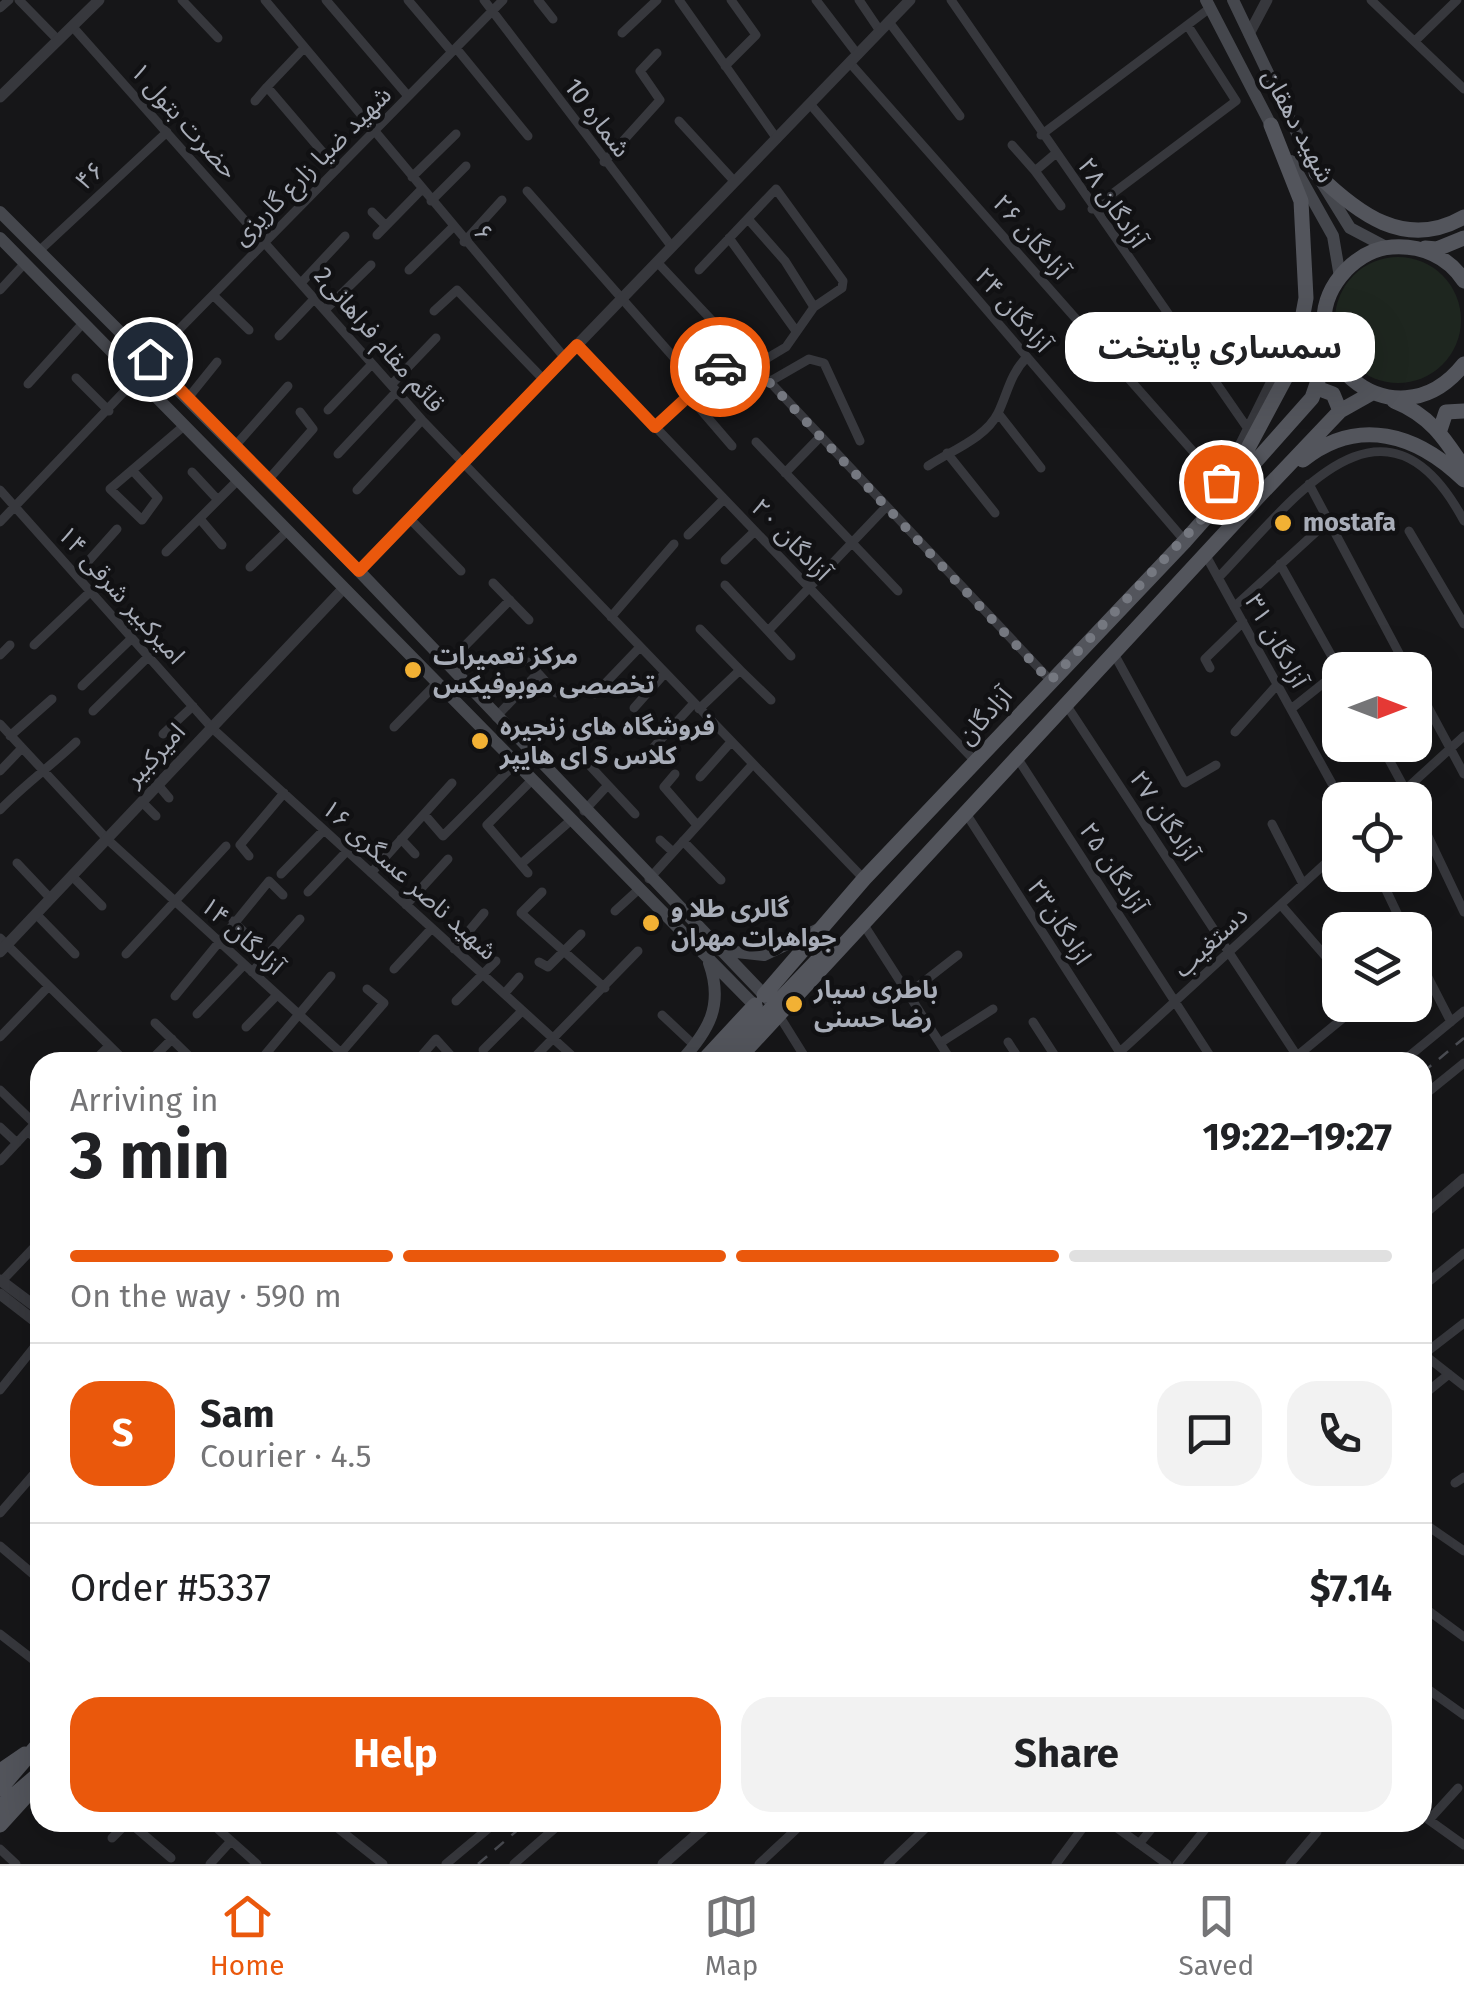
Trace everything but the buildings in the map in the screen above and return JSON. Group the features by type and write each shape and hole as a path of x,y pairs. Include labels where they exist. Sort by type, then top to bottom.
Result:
{"main road":[{"name":"شهید دهقان","path":"1233,0 1316,173 1350,228 1386,248"},
{"name":"شهید دهقان","path":"1208,4 1333,236 1340,277"},
{"path":"1224,487 1294,362 1306,298 1301,201 1271,125"},
{"path":"1316,173 1364,217 1386,226 1431,228 1464,217"},
{"path":"0,212 359,571 649,879 711,954 716,984 714,1013 690,1052"},
{"path":"1333,236 1347,238 1350,228"},
{"path":"0,238 638,890 767,1007 729,1052"},
{"path":"1340,277 1352,263 1386,248 1436,249 1463,242"},
{"path":"1408,246 1446,261 1464,281"},
{"name":"آزادگان","path":"741,1052 823,927 864,879 1185,542 1224,487 1318,388 1329,349 1326,312 1340,277"},
{"path":"1329,349 1339,368 1379,395 1418,411 1440,430 1464,468"},
{"path":"1379,395 1419,397 1437,390 1464,364"},
{"path":"1318,388 1333,394 1340,411"},
{"name":"آزادگان","path":"714,1052 858,927 1340,411 1379,395"},
{"path":"1440,430 1446,412 1464,411"},
{"path":"1260,494 1326,445 1342,438 1380,434 1404,438 1423,448 1464,480"},
{"path":"711,954 764,955 823,927"},
{"path":"0,1771 30,1750"},
{"path":"0,1788 30,1754"},
{"path":"0,1808 30,1782"},
{"path":"0,1825 30,1792"}],"street":[{"path":"0,8 9,0"},
{"path":"19,0 58,40"},
{"path":"0,96 98,0"},
{"path":"182,0 218,38"},
{"name":"۶","path":"265,0 565,358"},
{"path":"326,0 408,96"},
{"path":"408,0 528,136"},
{"name":"شماره 10","path":"484,0 672,247"},
{"name":"شهید ضیا زارع گاریزی","path":"150,359 502,0"},
{"path":"538,0 553,20"},
{"path":"622,34 657,0"},
{"path":"679,0 776,139"},
{"path":"726,66 756,35 731,0"},
{"name":"۲۶ آزادگان","path":"816,0 854,59 1224,487"},
{"path":"859,0 960,116"},
{"path":"359,571 910,0"},
{"name":"۲۸ آزادگان","path":"951,0 1246,426"},
{"path":"1248,34 1267,0"},
{"path":"1370,0 1464,89"},
{"path":"1415,42 1457,0"},
{"path":"1041,135 1188,26 1208,4"},
{"name":"حضرت بتول ۱","path":"72,26 265,242"},
{"path":"1092,208 1236,102 1188,26"},
{"path":"255,101 304,48"},
{"path":"604,162 660,100 640,71 657,53"},
{"path":"267,87 337,169"},
{"name":"۲۴ آزادگان","path":"810,104 1185,542"},
{"path":"679,121 735,182"},
{"name":"۴۶","path":"39,251 167,132"},
{"path":"412,176 456,134"},
{"path":"1012,145 1061,206"},
{"path":"1035,171 1055,154"},
{"path":"432,201 466,166"},
{"path":"377,235 422,189"},
{"path":"700,270 776,189 843,281 842,288 814,307 786,347 754,366"},
{"path":"526,191 699,386"},
{"path":"464,242 502,200"},
{"path":"372,212 386,226"},
{"path":"748,219 785,261 814,307"},
{"path":"409,270 452,227"},
{"path":"301,282 346,236"},
{"path":"730,238 796,332"},
{"name":"2قائم مقام فراهانی","path":"265,242 463,464 864,879"},
{"path":"657,262 1050,681"},
{"path":"0,290 25,263"},
{"path":"325,310 371,266"},
{"path":"434,311 457,290 544,380"},
{"path":"213,295 249,330"},
{"path":"279,336 315,298"},
{"path":"28,384 84,322"},
{"path":"338,454 436,338"},
{"name":"۲۰ آزادگان","path":"577,345 976,762"},
{"path":"655,427 738,349"},
{"path":"928,466 986,430 998,413 1014,370 1027,357"},
{"path":"769,382 809,359 824,363 860,441"},
{"path":"188,398 217,362"},
{"path":"1224,487 1246,426 1272,378 1294,362"},
{"path":"328,410 372,364"},
{"path":"0,522 139,376"},
{"path":"76,378 109,411"},
{"path":"235,446 288,386"},
{"path":"689,396 732,446"},
{"path":"268,480 313,429 300,412"},
{"path":"998,413 1041,468"},
{"path":"357,490 422,420"},
{"path":"132,470 158,498 142,520 110,489 185,424"},
{"path":"785,473 820,437"},
{"path":"756,442 898,591"},
{"path":"947,454 995,513"},
{"path":"1218,578 1309,484 1349,455 1401,456 1428,468 1464,521"},
{"path":"192,472 218,500"},
{"path":"166,552 238,480"},
{"path":"1309,484 1398,652"},
{"name":"۱۴ امیرکبیر شرقی","path":"0,490 212,728"},
{"path":"688,535 724,499"},
{"path":"768,631 886,507"},
{"path":"410,518 461,570"},
{"path":"200,519 222,545"},
{"path":"1234,606 1328,521"},
{"path":"76,575 117,529"},
{"path":"250,568 287,531"},
{"path":"724,560 755,531"},
{"path":"1409,531 1464,624"},
{"path":"611,617 674,544"},
{"name":"۳۱ آزادگان","path":"1206,554 1331,782"},
{"path":"1280,564 1329,652"},
{"path":"493,583 529,620"},
{"path":"725,585 791,656"},
{"name":"امیرکبیر","path":"2,945 36,914 343,589"},
{"path":"34,645 91,592"},
{"path":"446,664 510,600"},
{"path":"1210,668 1204,659 1243,622"},
{"path":"700,628 770,700"},
{"path":"82,686 132,638"},
{"path":"0,655 10,646"},
{"path":"595,694 640,647"},
{"path":"1113,652 1185,783 1216,765"},
{"path":"92,711 148,656"},
{"path":"528,662 556,693"},
{"path":"652,749 740,670"},
{"path":"496,717 538,673"},
{"path":"634,708 665,673"},
{"path":"394,727 436,684"},
{"path":"1235,732 1278,685"},
{"path":"1291,709 1322,685"},
{"path":"10,736 52,698"},
{"name":"۲۷ آزادگان","path":"1064,703 1295,1052"},
{"path":"163,734 192,706"},
{"path":"1432,715 1464,774"},
{"name":"۱۴ آزادگان","path":"0,724 106,839 340,1052"},
{"name":"۱۶ شهید ناصر عسگری","path":"212,728 568,1052"},
{"path":"1415,782 1464,736"},
{"path":"0,810 40,768 55,762 76,742"},
{"path":"700,777 732,742"},
{"path":"0,771 22,748"},
{"name":"۲۵ آزادگان","path":"1016,756 1208,1052"},
{"path":"424,814 443,836 515,764"},
{"path":"649,879 752,764"},
{"path":"591,768 636,814"},
{"path":"675,774 664,787 698,825"},
{"path":"528,873 487,825 530,780"},
{"path":"371,873 452,782"},
{"path":"158,785 169,798"},
{"path":"584,811 608,785"},
{"path":"249,856 240,845 284,794"},
{"path":"142,802 156,816"},
{"name":"۲۳ازادگان","path":"965,812 1119,1052"},
{"path":"521,864 570,821"},
{"path":"1272,824 1303,884"},
{"path":"280,874 324,830"},
{"path":"401,840 415,854"},
{"path":"660,840 673,852"},
{"path":"683,841 722,879"},
{"path":"1432,845 1464,912"},
{"path":"126,954 226,846"},
{"path":"308,892 347,851"},
{"path":"406,905 448,859"},
{"path":"17,863 51,898"},
{"name":"دستغیب","path":"1129,1052 1176,1001 1322,867"},
{"path":"72,876 102,906"},
{"path":"174,996 269,881 282,895"},
{"path":"615,912 638,890"},
{"path":"542,892 521,914 604,988"},
{"path":"1281,905 1322,952"},
{"path":"454,948 484,912"},
{"path":"36,914 76,954"},
{"path":"197,1014 300,919"},
{"path":"233,921 246,934"},
{"path":"858,927 946,1052"},
{"path":"394,969 432,928"},
{"path":"539,962 548,968 581,934"},
{"path":"2,945 115,1052"},
{"path":"539,1052 638,951"},
{"path":"908,994 958,955"},
{"path":"456,1001 496,960"},
{"path":"269,1052 331,976"},
{"path":"504,994 519,977"},
{"path":"0,1037 49,986"},
{"path":"1432,987 1450,1022"},
{"path":"342,1052 384,1003 367,990"},
{"path":"246,1027 277,995"},
{"path":"767,1007 801,1052"},
{"path":"940,1043 993,1009"},
{"path":"483,1050 522,1011"},
{"path":"1414,1052 1464,1011"},
{"path":"662,1014 696,1046"},
{"path":"1034,1022 1053,1052"},
{"path":"1307,1052 1339,1022"},
{"path":"155,1023 185,1052"},
{"path":"158,1052 172,1039"},
{"path":"425,1052 436,1039 448,1052"},
{"path":"1008,1042 1014,1052"},
{"path":"103,1052 109,1046"},
{"path":"1432,1089 1464,1062"},
{"path":"0,1090 30,1120"},
{"path":"0,1127 17,1143"},
{"path":"0,1160 30,1128"},
{"path":"1432,1206 1464,1179"},
{"path":"1,1285 30,1252"},
{"path":"1432,1279 1464,1253"},
{"path":"1,1285 30,1304"},
{"path":"1,1285 30,1314"},
{"path":"1432,1347 1464,1323"},
{"path":"0,1390 30,1352"},
{"path":"1432,1361 1464,1386"},
{"path":"1432,1388 1450,1374"},
{"path":"0,1513 30,1478"},
{"path":"1432,1529 1464,1551"},
{"path":"0,1546 30,1570"},
{"path":"1432,1613 1464,1637"},
{"path":"0,1634 30,1657"},
{"path":"1432,1692 1464,1715"},
{"path":"1432,1812 1458,1788"},
{"path":"1432,1822 1464,1845"},
{"path":"112,1838 118,1832"},
{"path":"141,1832 171,1858"},
{"path":"221,1832 257,1864"},
{"path":"343,1832 383,1864"},
{"path":"446,1864 485,1832"},
{"path":"514,1864 551,1832"},
{"path":"663,1864 700,1832"},
{"path":"760,1864 794,1832"},
{"path":"888,1864 922,1832"},
{"path":"1056,1864 1080,1832"},
{"path":"1123,1832 1167,1864"},
{"path":"1139,1844 1148,1832"},
{"path":"1177,1864 1204,1832"},
{"path":"1290,1864 1316,1832"},
{"path":"210,1864 232,1842"},
{"path":"0,1850 16,1864"}],"shaded area":[{"path":"1398,257 1422,262 1443,275 1456,296 1461,320 1456,344 1443,365 1422,378 1398,383 1374,378 1353,365 1340,344 1335,320 1340,296 1353,275 1374,262"}],"railway":[{"path":"1432,1065 1464,1038"},
{"path":"478,1864 515,1832"}],"way so far":[{"path":"720,367 738,349 1050,681 1185,542 1228,491 1221,482"}],"place":[{"name":"سمساری پایتخت","path":"1221,482"},
{"name":"mostafa","path":"1283,523"},
{"name":"مرکز تعمیرات تخصصی موبوفیکس","path":"413,670"},
{"name":"فروشگاه های زنجیره ای هایپر S کلاس","path":"480,741"},
{"name":"گالری طلا و جواهرات مهران","path":"651,923"},
{"name":"باطری سیار رضا حسنی","path":"794,1004"}],"route":[{"path":"150,359 359,571 577,345 655,427 720,367"}]}
